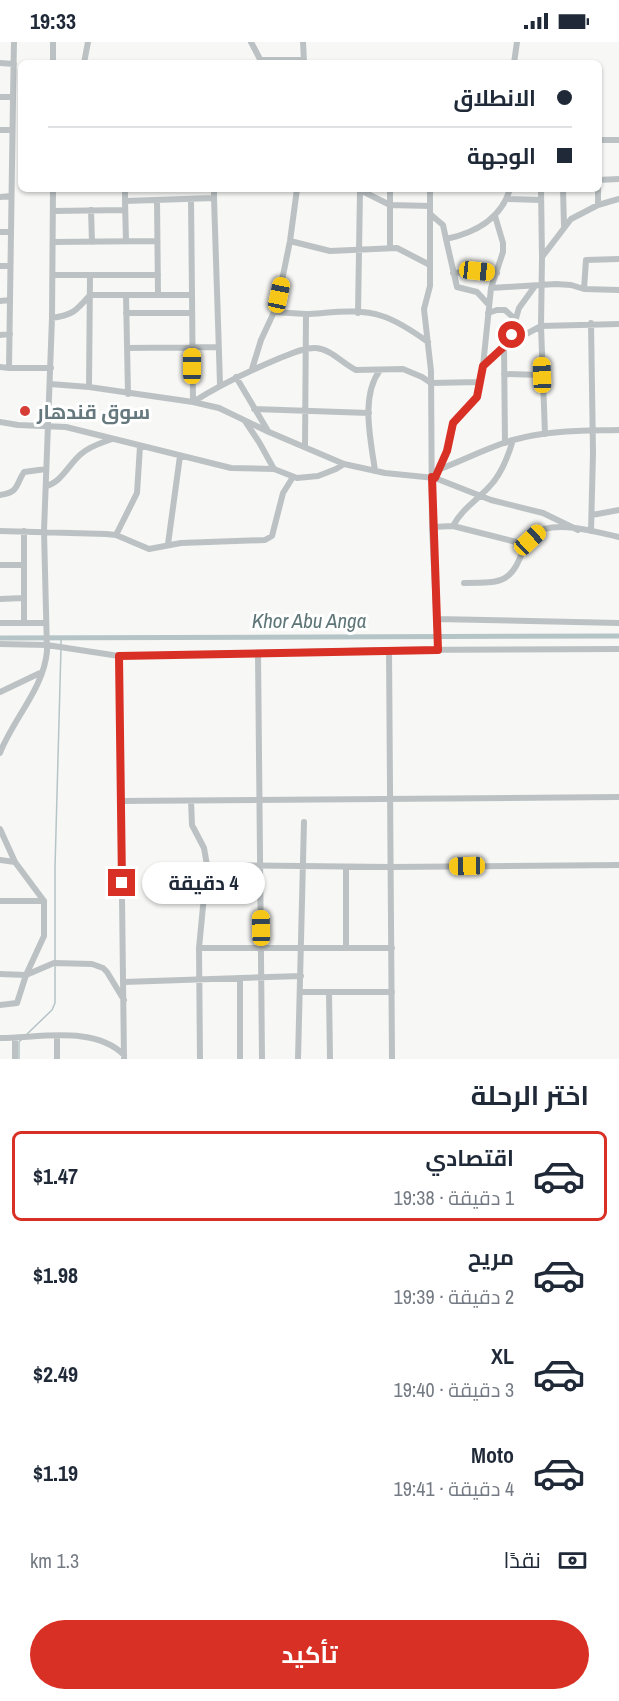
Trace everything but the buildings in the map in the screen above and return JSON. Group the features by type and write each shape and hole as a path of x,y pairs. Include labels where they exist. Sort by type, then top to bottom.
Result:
{"street":[{"path":"9,368 14,42"},
{"path":"53,42 53,60"},
{"path":"85,60 88,42"},
{"path":"251,42 261,60"},
{"path":"303,42 304,60"},
{"path":"514,60 517,42"},
{"path":"0,63 14,64"},
{"path":"0,98 13,98"},
{"path":"0,130 12,130"},
{"path":"602,140 619,140"},
{"path":"602,180 619,179"},
{"path":"0,753 8,732 34,691 47,657 44,531 51,368 53,192"},
{"path":"125,192 126,241"},
{"path":"214,192 220,384"},
{"path":"252,369 261,340 274,312 290,241 297,192"},
{"path":"358,313 359,192"},
{"path":"363,192 390,205 430,206"},
{"path":"390,192 390,247"},
{"path":"430,192 430,286 424,309 431,383 434,477 432,527 438,650"},
{"path":"446,239 471,232 495,216 509,192"},
{"path":"541,192 542,257 538,286 545,434"},
{"path":"563,192 564,226"},
{"path":"597,205 598,192"},
{"path":"0,197 11,196"},
{"path":"125,201 214,198"},
{"path":"191,199 193,402"},
{"path":"507,199 541,200"},
{"path":"157,200 158,296"},
{"path":"542,257 571,219 597,205 619,200"},
{"path":"91,210 92,242"},
{"path":"53,211 125,210"},
{"path":"430,214 443,225 457,286 477,292 489,305"},
{"path":"434,477 447,451 453,423 473,402 483,366 491,288 503,252 503,243 495,216"},
{"path":"0,232 11,232"},
{"path":"53,242 157,241"},
{"path":"290,241 324,250 390,247 402,250 430,265"},
{"path":"584,289 586,260 619,259"},
{"path":"0,266 10,266"},
{"path":"453,273 477,271 497,273"},
{"path":"53,275 158,274"},
{"path":"89,387 90,275"},
{"path":"491,288 556,284 584,289 619,290"},
{"path":"505,443 506,344 523,301 538,286"},
{"path":"90,295 192,295"},
{"path":"52,318 75,313 90,295"},
{"path":"126,295 128,394"},
{"path":"0,301 10,300"},
{"path":"488,313 505,310 510,312 516,320"},
{"path":"274,312 371,313 389,318 428,342"},
{"path":"126,314 192,313"},
{"path":"305,446 306,314"},
{"path":"591,323 591,531"},
{"path":"483,366 506,344 540,326 619,324"},
{"path":"0,334 10,334"},
{"path":"127,348 218,347"},
{"path":"193,402 220,384 306,348 327,351 356,370 396,368 408,371 431,383 479,382"},
{"path":"0,367 51,368"},
{"path":"375,471 369,413 373,385 380,370"},
{"path":"504,374 542,375"},
{"path":"236,377 269,432"},
{"path":"50,384 89,387 219,408 344,464 375,471 434,477 491,500 543,513 578,530"},
{"path":"254,409 369,413"},
{"path":"243,418 274,469"},
{"path":"0,422 66,427 231,468 274,469 293,477 318,476 344,464"},
{"path":"440,469 513,440 592,429 619,430"},
{"path":"46,486 56,482 86,450 113,438"},
{"path":"453,526 468,505 490,487 502,469 513,440"},
{"path":"116,535 137,493 140,446"},
{"path":"168,544 180,456"},
{"path":"0,495 11,493 16,489 24,472 46,469"},
{"path":"0,531 116,535 149,549 168,544 209,541 262,541 270,538 274,530 284,493 293,477"},
{"path":"592,515 619,510"},
{"path":"432,527 453,526 512,543 526,542"},
{"path":"464,583 494,583 504,580 512,574 526,542 539,531 546,529 578,530 619,537"},
{"path":"24,531 24,623"},
{"path":"0,565 24,565"},
{"path":"0,598 24,598"},
{"path":"436,619 619,623"},
{"path":"0,623 46,623"},
{"path":"0,644 47,643 119,656 390,650 619,649"},
{"path":"390,650 392,1059"},
{"path":"258,653 262,1059"},
{"path":"119,656 124,1057"},
{"path":"0,693 41,673"},
{"path":"121,801 619,797"},
{"path":"191,801 191,823 204,848 207,865 199,948 200,1059"},
{"path":"298,1059 304,822"},
{"path":"0,829 15,861 44,901 44,936 26,975 17,1003 0,1005"},
{"path":"0,860 15,861"},
{"path":"207,865 391,867 619,865"},
{"path":"346,867 346,948"},
{"path":"0,901 44,901"},
{"path":"199,948 392,948"},
{"path":"0,974 26,975 54,963 99,965 107,972 124,1001"},
{"path":"124,982 301,976"},
{"path":"240,978 240,1059"},
{"path":"301,992 392,992"},
{"path":"329,992 330,1059"},
{"path":"57,1036 57,1059"},
{"path":"0,1038 83,1036 100,1039 113,1045 124,1057"},
{"path":"15,1038 15,1059"}],"waterway":[{"name":"Khor Abu Anga","path":"0,638 619,636"},
{"name":"Khor Abu Anga","path":"61,638 61,644"},
{"path":"55,961 61,648"},
{"path":"27,1034 52,1010 55,1003 55,966"},
{"path":"19,1059 21,1040"}],"place":[{"name":"سوق قندهار","path":"25,411"}],"route":[{"path":"122,883 119,656 438,650 432,477 435,478 443,462 452,435 453,423 477,397 483,366 508,343 512,335"}]}
